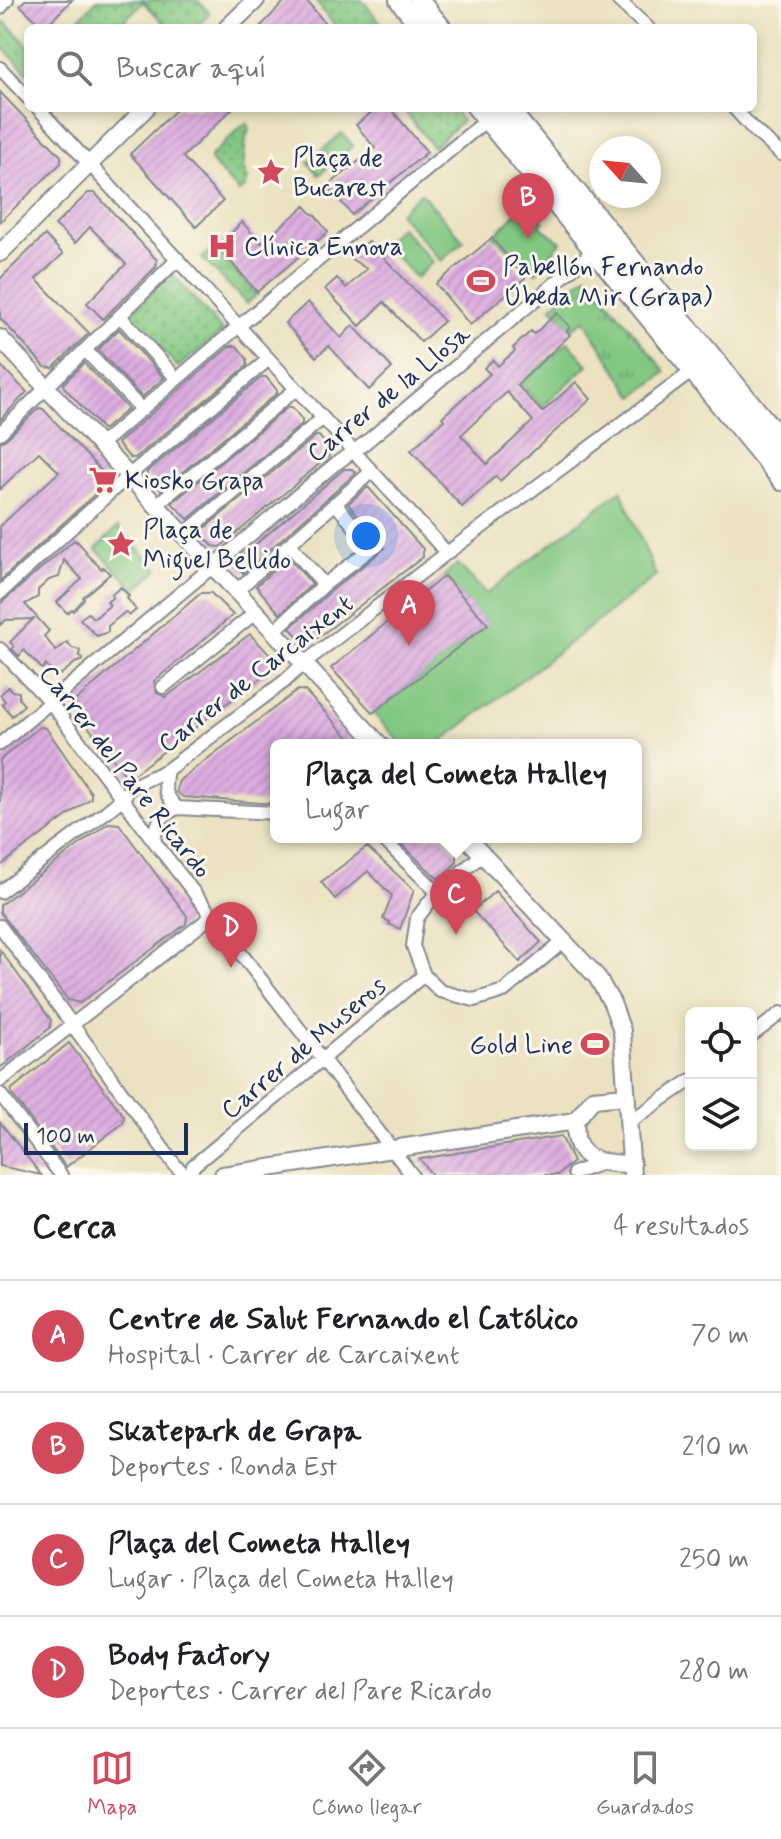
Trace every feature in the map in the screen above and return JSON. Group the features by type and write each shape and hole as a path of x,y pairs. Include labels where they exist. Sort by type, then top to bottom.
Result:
{"main road":[{"path":"399,0 418,24"},
{"path":"419,0 439,24"},
{"path":"511,112 781,440"},
{"path":"485,115 781,467"}],"street":[{"path":"0,8 7,0"},
{"path":"231,24 256,0"},
{"path":"618,0 644,24"},
{"path":"0,68 24,94"},
{"path":"42,112 447,553"},
{"path":"0,253 142,112"},
{"path":"738,112 781,154"},
{"path":"100,445 485,115 591,253 781,484"},
{"name":"Carrer de la Llosa","path":"0,744 591,253"},
{"path":"0,433 178,259"},
{"path":"120,316 177,379"},
{"path":"0,338 374,739"},
{"path":"85,350 142,410"},
{"path":"0,593 128,476 269,359"},
{"name":"Carrer de Carcaixent","path":"0,892 123,798 131,787 167,770 447,553 690,373"},
{"path":"156,505 296,389"},
{"path":"183,535 323,418"},
{"path":"236,591 372,471"},
{"path":"274,631 324,585 372,548 335,503"},
{"path":"289,544 324,585"},
{"path":"163,687 256,612"},
{"name":"Carrer del Pare Ricardo","path":"0,649 50,702 409,1174"},
{"path":"167,770 166,796 177,808"},
{"path":"154,841 157,824 163,815 177,808 270,813"},
{"path":"387,843 437,892"},
{"path":"471,843 597,977 612,1003 622,1031 632,1169 602,1163 586,1155 576,1140 575,1121"},
{"path":"482,855 437,892 417,918 413,946 424,975 440,991 474,1000 504,991 564,941"},
{"path":"0,1081 212,916"},
{"path":"0,926 175,1165 188,1175"},
{"name":"Carrer de Museros","path":"188,1175 193,1166 424,975"},
{"path":"757,1031 781,1013"},
{"path":"629,1122 685,1084"},
{"path":"0,1094 58,1172"},
{"path":"222,1175 575,1121 593,1099 626,1096"},
{"name":"Carrer de Museros","path":"210,1152 222,1175"},
{"path":"572,1174 586,1155"},
{"path":"572,1174 602,1163"}],"green space":[{"path":"97,0 197,0 209,12 199,24 165,24 143,2 121,24 74,24"},
{"path":"314,0 362,0 382,24 334,24"},
{"path":"5,22 24,41 24,70 0,44 0,28"},
{"path":"405,112 455,112 462,121 433,147"},
{"path":"247,124 250,129 246,137 243,169 248,179 245,188 239,192 211,162 210,157"},
{"path":"342,133 353,146 319,175 308,162"},
{"path":"421,193 464,241 441,261 399,213"},
{"path":"526,203 544,221 540,226 561,242 536,273 494,236"},
{"path":"400,227 433,262 416,278 383,243"},
{"path":"213,248 257,294 247,304 202,258"},
{"path":"171,273 223,331 178,367 130,315"},
{"path":"587,275 666,372 634,397 584,320 572,329 551,307"},
{"path":"568,342 588,365 542,407 521,384"},
{"path":"621,490 656,576 445,739 397,739 373,713 487,624 444,576 458,564 486,594"},
{"path":"118,527 158,569 136,590 96,549"}],"building":[{"path":"25,0 72,0 48,24 40,24 20,5"},
{"path":"286,0 306,0 326,24 263,24"},
{"path":"0,92 61,156 61,163 0,222"},
{"path":"174,112 229,112 183,157 223,201 196,227 130,154"},
{"path":"372,112 393,112 427,152 352,215 328,186 375,148 356,125"},
{"path":"88,193 95,193 157,260 156,267 103,319 87,303 126,264 90,227 75,243 55,225"},
{"path":"305,206 328,232 257,292 218,247 242,222 261,243"},
{"path":"45,235 63,254 36,279 89,333 53,368 45,367 0,318 0,279"},
{"name":"Pabellón Fernando Úbeda Mir (Grapa)","path":"492,238 525,278 470,325 436,284"},
{"path":"368,241 444,321 421,342 384,302 360,326 325,289 337,278 346,288 367,269 350,258"},
{"path":"308,302 341,338 353,325 392,368 369,390 329,346 316,357 285,323"},
{"path":"557,313 570,327 567,331 570,335 517,385 542,412 576,382 591,399 500,481 496,476 462,507 411,450 490,374 484,368 493,360 498,366 531,331 534,334","holes":["507,392 533,421 487,464 461,435"]},
{"path":"119,329 164,378 142,397 98,350"},
{"path":"230,346 237,346 247,359 247,366 135,458 130,458 117,443"},
{"path":"84,363 128,409 103,430 63,384"},
{"path":"0,365 27,392 0,420"},
{"path":"262,377 266,377 277,393 161,490 147,476 147,472"},
{"path":"288,407 292,407 302,424 188,519 172,503"},
{"path":"39,408 107,477 107,483 0,581 0,526 59,472 39,452 0,489 0,442"},
{"path":"316,436 330,449 329,456 220,547 213,546 200,532"},
{"path":"344,469 352,469 356,473 243,573 235,562"},
{"path":"368,487 423,549 423,557 311,643 302,641 290,628 385,548 348,504"},
{"path":"74,540 110,574 83,597 73,611 67,613 57,602 82,579 64,560 59,577 49,580 38,590 38,597 25,604 49,631 44,636 56,651 67,642 72,648 80,650 79,656 83,660 60,675 54,675 46,665 42,669 24,650 19,656 12,649 14,647 10,642 33,619 6,620 0,625 0,604"},
{"path":"288,557 312,584 280,614 256,586"},
{"path":"444,576 488,624 373,713 331,668"},
{"path":"121,587 136,610 129,616 125,612 108,626 108,632 97,636 80,619 88,613 96,617 110,605 107,602 113,597 111,595"},
{"path":"201,593 211,593 233,615 154,681 157,693 166,697 250,634 275,660 274,668 131,776 125,775 74,708 76,700"},
{"path":"8,687 19,692 19,699 24,705 12,716 2,704 5,701 0,695"},
{"path":"298,690 305,691 350,739 270,739 270,804 183,797 177,792 181,779"},
{"path":"39,727 46,728 91,793 91,798 0,866 0,760"},
{"path":"108,823 119,824 187,916 186,924 80,1003 68,1000 0,912 0,905"},
{"path":"400,843 448,843 457,853 457,862 437,878"},
{"path":"367,847 414,890 400,929 383,919 392,896 368,871 335,899 321,882"},
{"path":"495,891 541,942 520,962 473,911"},
{"path":"0,950 51,1020 50,1028 0,1068"},
{"path":"69,1043 124,1116 123,1123 66,1167 11,1093"},
{"path":"0,1122 41,1175 0,1166"},
{"path":"561,1136 573,1162 557,1175 432,1175 420,1159"}],"place":[{"name":"Plaça de Bucarest","path":"271,172"},
{"name":"Skatepark de Grapa","path":"528,239"},
{"name":"Clínica Ennova","path":"222,246"},
{"name":"Pabellón Fernando Úbeda Mir (Grapa)","path":"481,281"},
{"name":"Kiosko Grapa","path":"103,480"},
{"name":"Plaça de Miguel Bellido","path":"121,544"},
{"name":"Centre de Salut Fernando el Católico","path":"409,646"},
{"name":"Plaça del Cometa Halley","path":"456,935"},
{"name":"Body Factory","path":"231,968"},
{"name":"Gold Line","path":"595,1044"}]}
